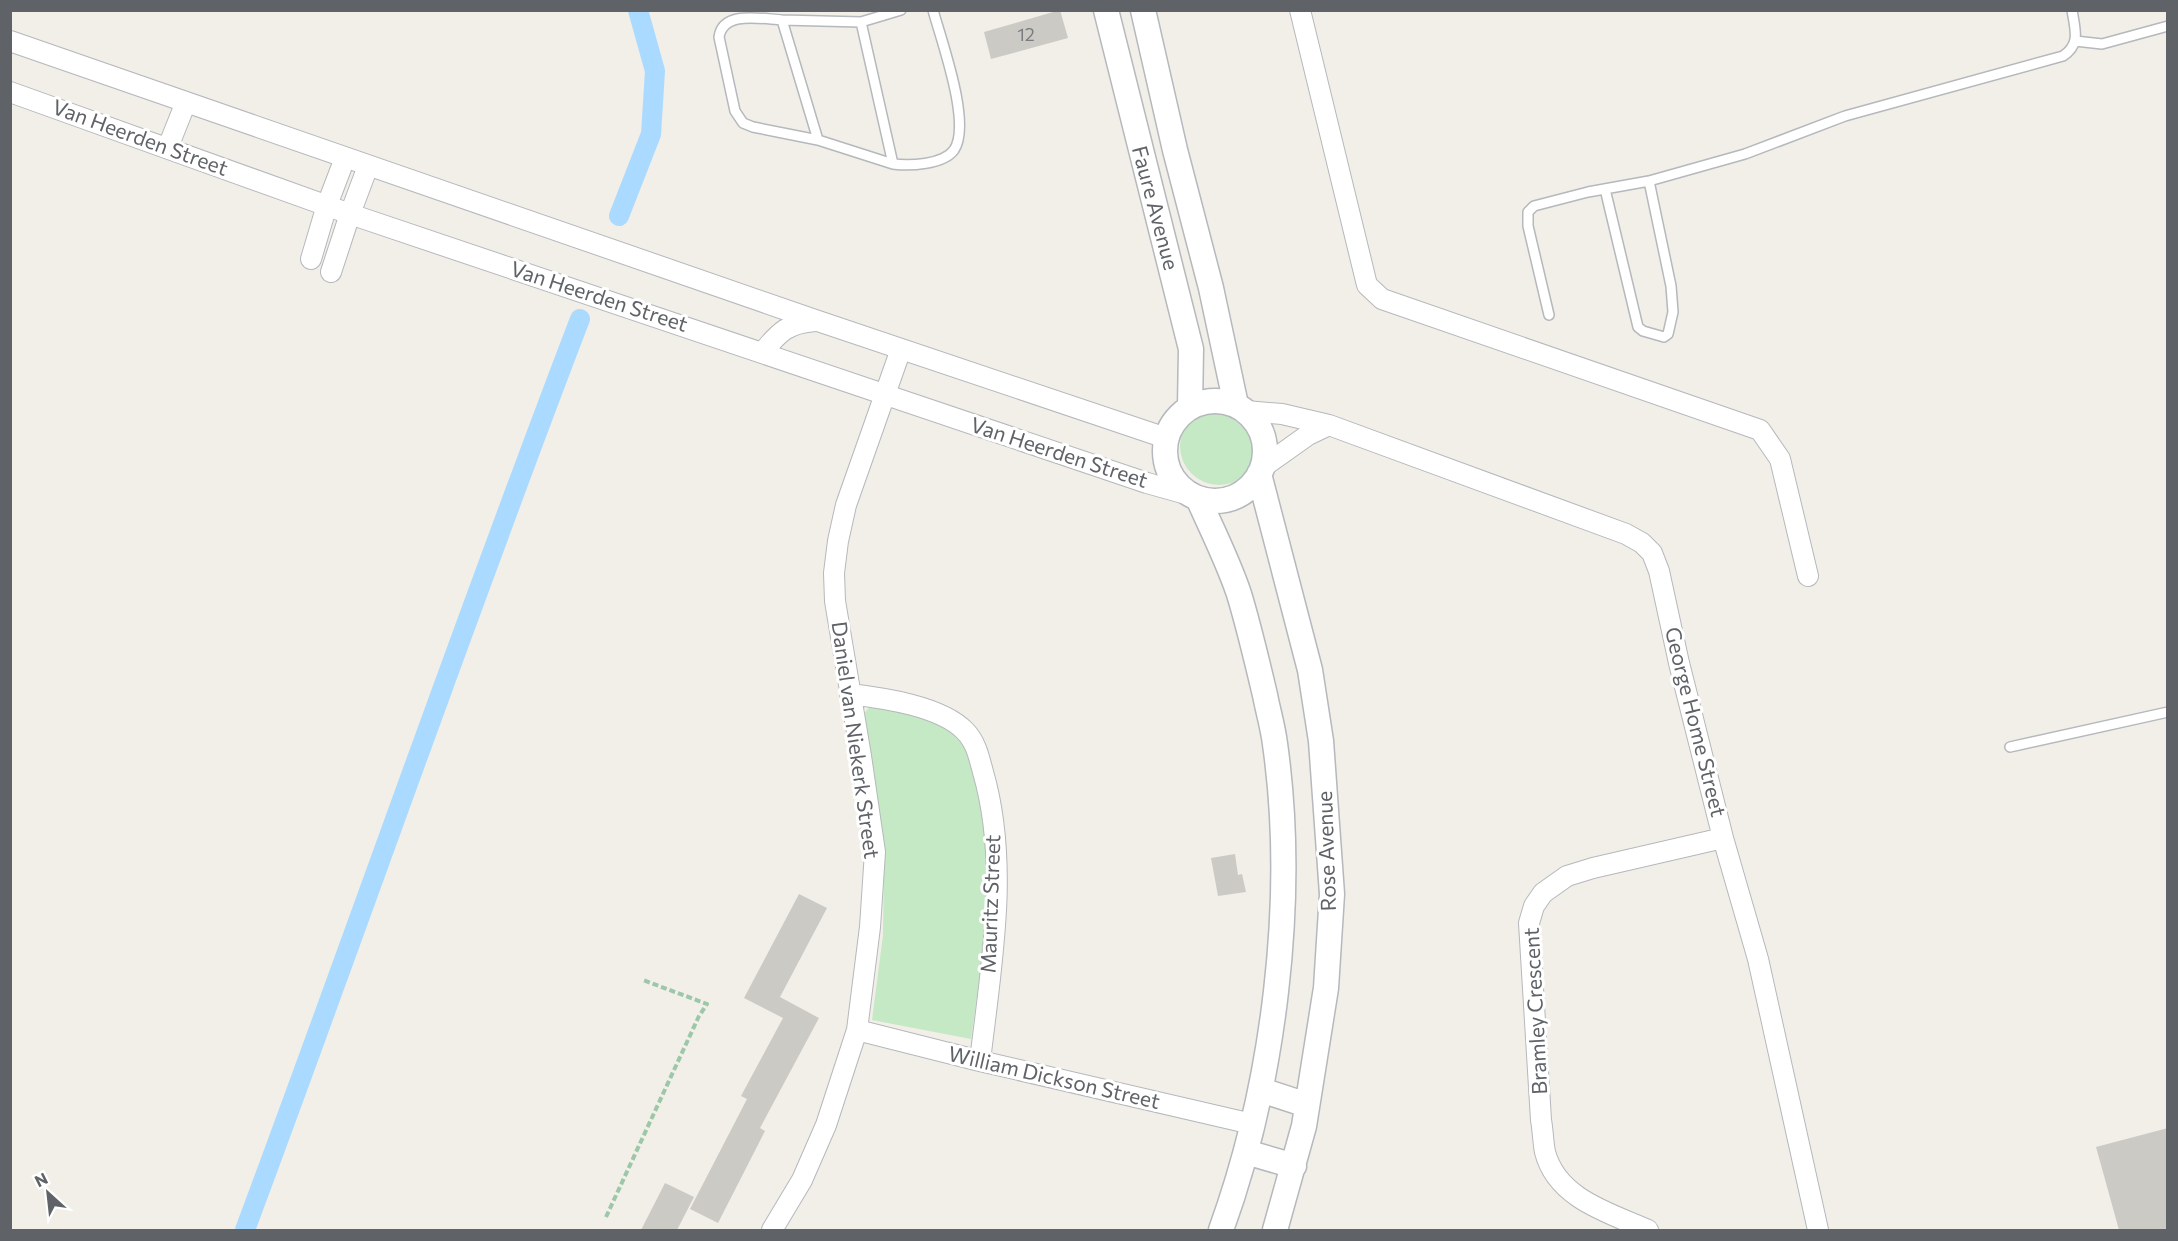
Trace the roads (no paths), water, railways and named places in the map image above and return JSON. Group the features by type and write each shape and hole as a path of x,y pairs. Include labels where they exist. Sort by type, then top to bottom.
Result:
{"street":[{"name":"Faure Avenue","path":"1106,10 1143,166 1191,349 1190,407"},
{"name":"Faure Avenue","path":"1143,10 1175,150 1241,408"},
{"path":"1300,10 1367,285 1382,299 1760,430 1780,459 1808,576"},
{"path":"10,41 818,321 1166,438"},
{"name":"Van Heerden Street","path":"10,92 350,214 763,351 1148,483 1194,496"},
{"path":"168,147 186,102"},
{"path":"1143,166 1175,150"},
{"path":"310,259 345,158"},
{"path":"331,272 368,166"},
{"path":"763,351 778,333 797,323 818,321"},
{"name":"Daniel van Niekerk Street","path":"772,1230 802,1180 826,1125 856,1030 870,927 875,852 835,602 834,573 846,505 901,349"},
{"path":"1261,471 1265,447 1264,437 1254,420 1241,408 1227,402 1208,401 1190,407 1173,422 1166,438 1164,452 1171,477 1179,487 1194,496 1212,501 1226,500 1239,494 1251,486 1261,471 1308,435 1329,425"},
{"name":"George Home Street","path":"1241,408 1282,414 1329,425 1626,534 1642,543 1652,553 1659,571 1679,663 1723,838 1758,959 1818,1230"},
{"name":"Rose Avenue","path":"1261,471 1310,669 1321,741 1329,825 1332,894 1326,988 1307,1105 1294,1166 1275,1230"},
{"path":"1194,496 1226,560 1238,594 1261,678 1275,743 1281,820 1283,894 1279,969 1261,1090 1246,1152 1221,1230"},
{"name":"Mauritz Street","path":"850,694 915,706 950,720 964,729 974,741 992,801 997,858 993,943 980,1061"},
{"name":"Bramley Crescent","path":"1648,1230 1594,1208 1574,1194 1558,1178 1549,1164 1541,1120 1529,923 1534,906 1543,893 1567,876 1723,838"},
{"name":"William Dickson Street","path":"856,1030 1252,1124"},
{"path":"1261,1090 1307,1105"},
{"path":"1246,1152 1294,1166"}],"lane":[{"path":"901,10 861,22 739,18 731,20 720,30 719,37 735,111 743,123 753,127 818,140 893,164 914,165 943,158 953,151 957,143 959,118 957,98 933,10"},
{"path":"1550,315 1528,226 1528,212 1534,206 1648,181 1744,154 1845,116 2063,56 2072,50 2075,41 2072,10"},
{"path":"782,20 818,140"},
{"path":"861,22 893,164"},
{"path":"2075,41 2102,44 2168,26"},
{"path":"1605,189 1638,327 1643,331 1664,337 1668,334 1672,324 1671,286 1648,181"},
{"path":"2010,747 2168,712"}],"waterway":[{"path":"619,216 651,134 655,71 638,10"},
{"path":"245,1230 580,319"}]}
